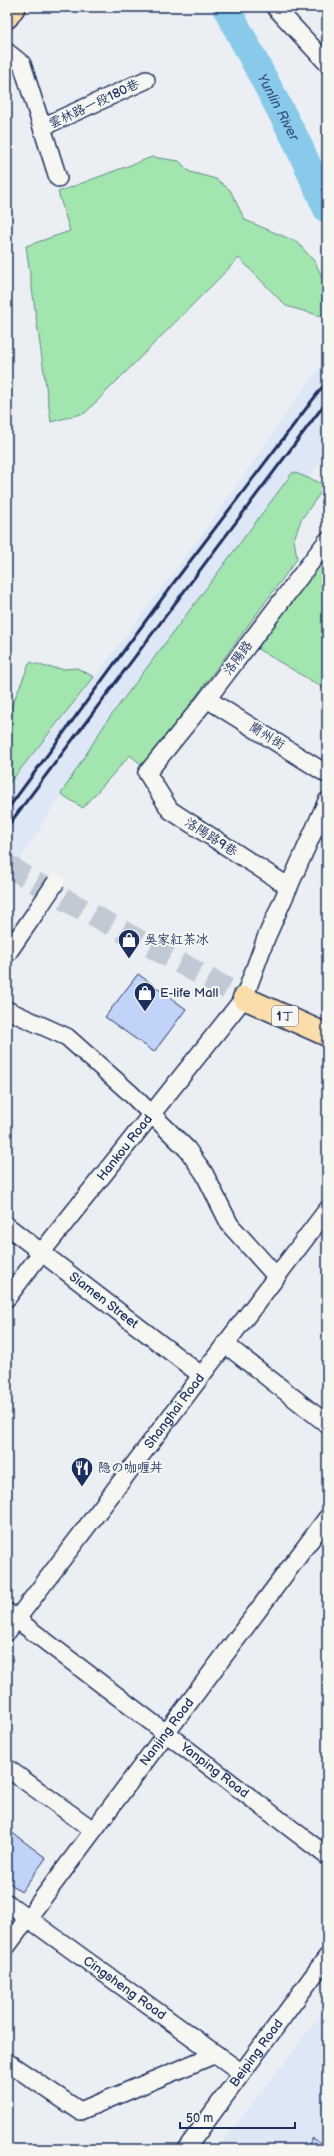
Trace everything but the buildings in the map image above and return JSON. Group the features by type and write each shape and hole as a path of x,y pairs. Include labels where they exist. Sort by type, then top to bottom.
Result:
{"main road":[{"path":"7,17 14,7"},
{"name":"1丁","path":"244,998 327,1034"}],"street":[{"path":"275,7 327,63"},
{"name":"雲林路一段180巷","path":"7,52 22,64 58,178"},
{"name":"雲林路一段180巷","path":"42,128 146,80"},
{"name":"洛陽路","path":"147,774 208,698 327,541"},
{"name":"蘭州街","path":"208,698 327,774"},
{"name":"洛陽路9巷","path":"147,774 170,810 289,887"},
{"path":"244,998 266,938 327,801"},
{"path":"7,954 56,882"},
{"name":"Hankou Road","path":"7,1298 41,1253 244,998"},
{"path":"7,1010 66,1037 187,1149 204,1172 230,1225 276,1276"},
{"name":"Shanghai Road","path":"10,1621 327,1210"},
{"name":"Siamen Street","path":"7,1226 201,1375"},
{"path":"225,1344 327,1424"},
{"name":"Nanjing Road","path":"7,1946 93,1830 168,1733 327,1518"},
{"name":"Yanping Road","path":"10,1621 168,1733 327,1856"},
{"path":"7,1768 93,1830"},
{"name":"Cingsheng Road","path":"7,1903 242,2073"},
{"name":"Beiping Road","path":"186,2149 327,1957"},
{"path":"7,2062 80,2111 216,2054"}],"shaded area":[{"path":"327,356 327,452 308,478 293,472 107,721 7,881 7,786 66,715 213,519"},
{"path":"327,2007 327,2149 217,2149 264,2088"}],"green space":[{"path":"152,157 179,161 190,172 216,179 230,190 245,220 297,242 315,262 327,287 327,320 321,316 286,306 239,258 85,413 51,422 26,246 70,231 58,192"},
{"path":"293,472 326,485 301,520 294,539 297,559 144,767 130,755 83,808 61,794 107,721"},
{"path":"327,554 327,690 256,648"},
{"path":"30,662 46,667 63,669 77,668 94,677 7,786 7,717"}],"waterway":[{"name":"Yunlin River","path":"226,7 297,142 327,209"}],"tunnel":[{"path":"7,865 49,891 244,998"}],"railway":[{"path":"7,810 172,585 327,381"},
{"path":"7,827 327,401"}],"place":[{"name":"吳家紅茶冰","path":"129,960"},
{"name":"E-life Mall","path":"145,1012"},
{"name":"隐の咖喱丼","path":"82,1488"}]}
